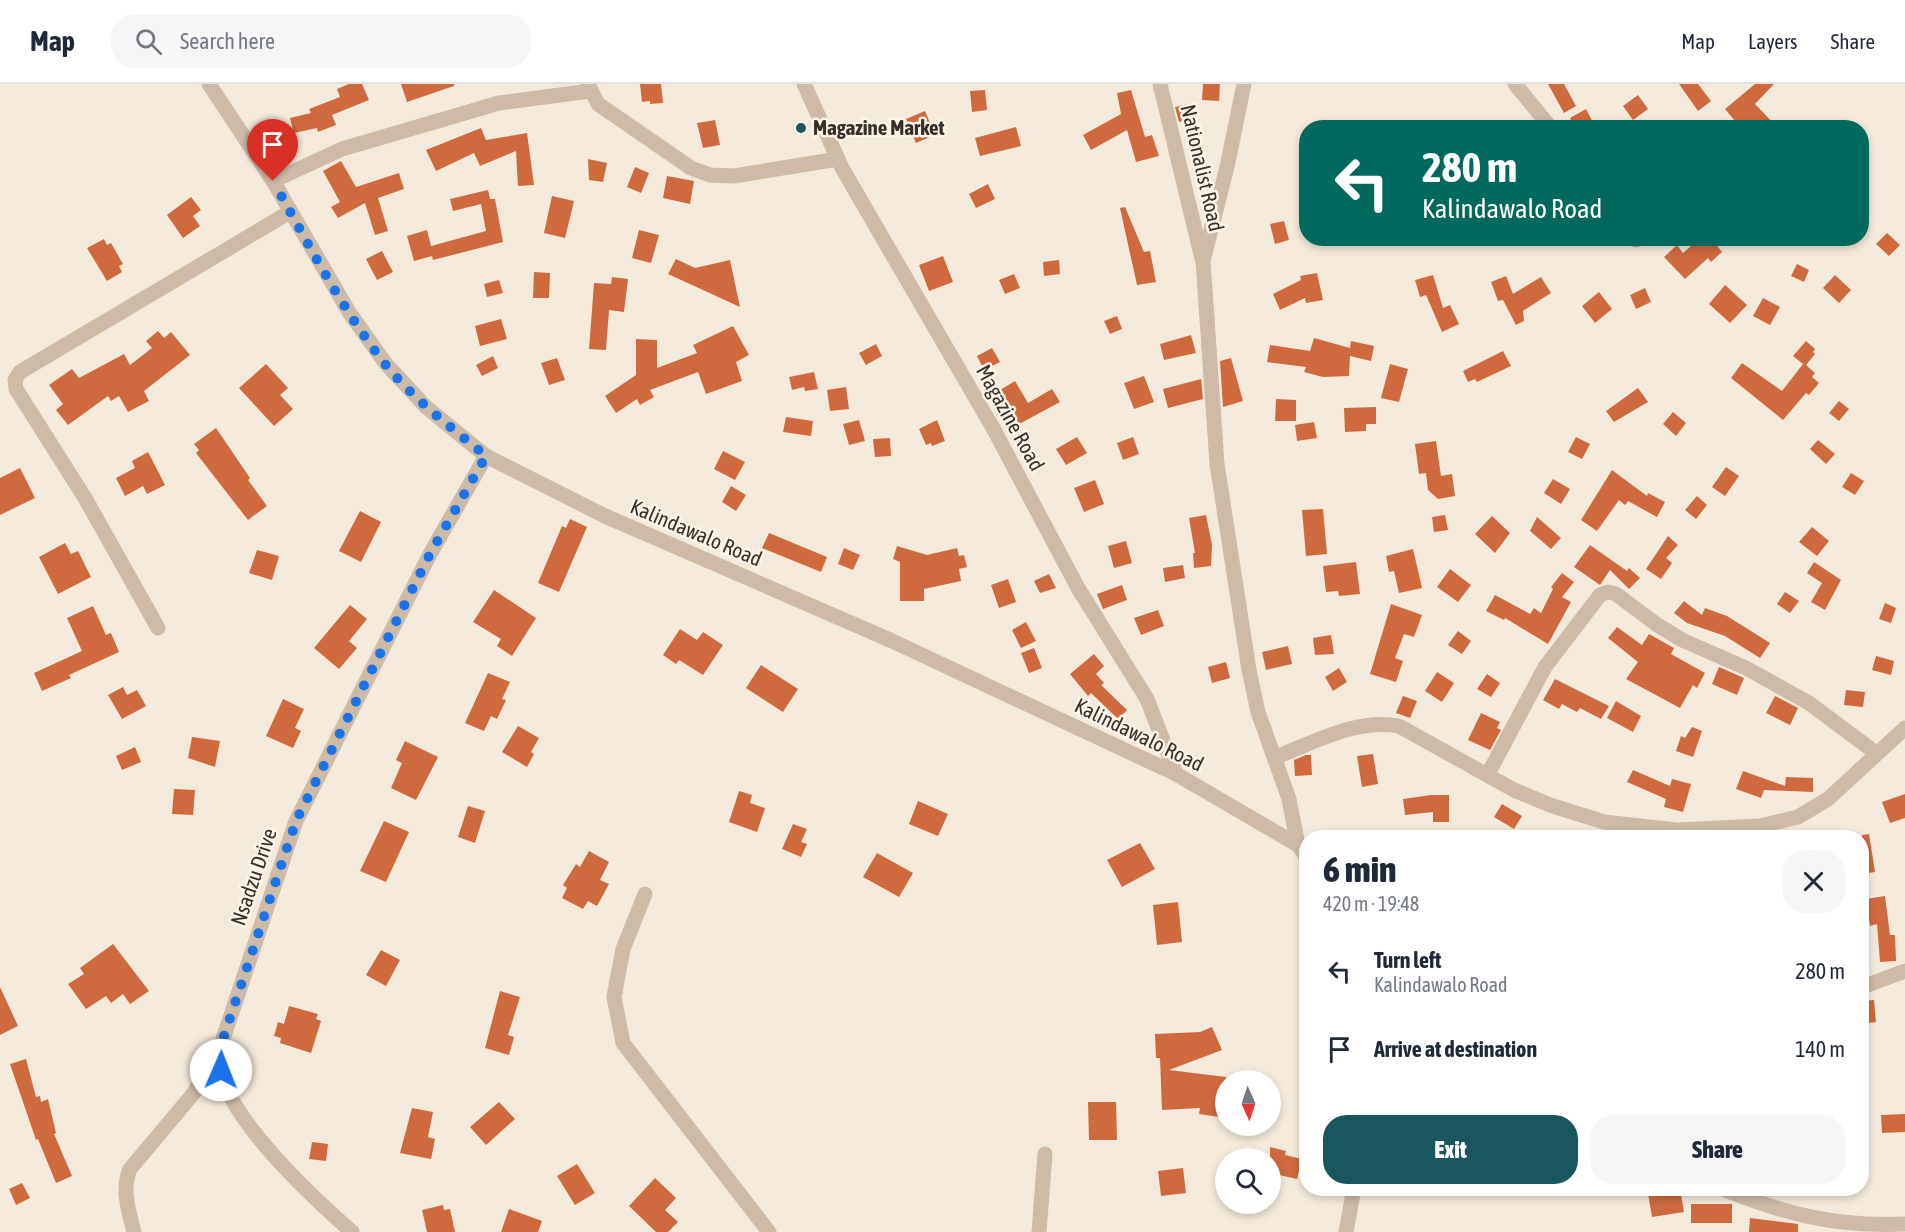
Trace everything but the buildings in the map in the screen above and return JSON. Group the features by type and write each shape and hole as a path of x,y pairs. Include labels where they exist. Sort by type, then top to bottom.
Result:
{"street":[{"name":"Kalindawalo Road","path":"209,84 273,181 349,312 386,364 426,407 486,456 605,516 890,640 1176,774 1299,848"},
{"name":"Magazine Road","path":"804,84 838,159 993,428 1078,588 1147,699 1176,774"},
{"name":"Nationalist Road","path":"1160,84 1203,261"},
{"path":"1244,84 1227,167 1203,261 1217,464 1249,670 1258,712 1276,757 1299,838"},
{"path":"1515,84 1544,120"},
{"path":"273,181 342,149 499,103 589,88 598,104 691,168 710,175 734,176 838,159"},
{"path":"159,628 85,498 16,389 15,381 20,372 290,212"},
{"name":"Nsadzu Drive","path":"134,1232 125,1191 130,1169 193,1094 217,1057 296,821 430,554 486,456"},
{"path":"1488,774 1545,667 1600,595 1608,592 1616,594 1682,640 1746,668 1809,704 1876,753"},
{"path":"1276,757 1354,727 1379,722 1400,726 1514,790 1550,805 1604,822 1677,830 1760,826 1798,818 1828,799 1905,728"},
{"path":"645,894 623,949 614,997 623,1043 761,1229"},
{"path":"1869,984 1905,971"},
{"path":"217,1057 228,1093 251,1131 324,1207 352,1232"},
{"path":"1039,1232 1045,1154"},
{"path":"1346,1232 1353,1196"},
{"path":"1740,1196 1814,1220 1869,1225 1905,1224"}],"place":[{"name":"Magazine Market","path":"801,128"}],"route":[{"path":"221,1070 217,1057 296,821 430,554 486,456 426,407 386,364 349,312 273,181"}]}
